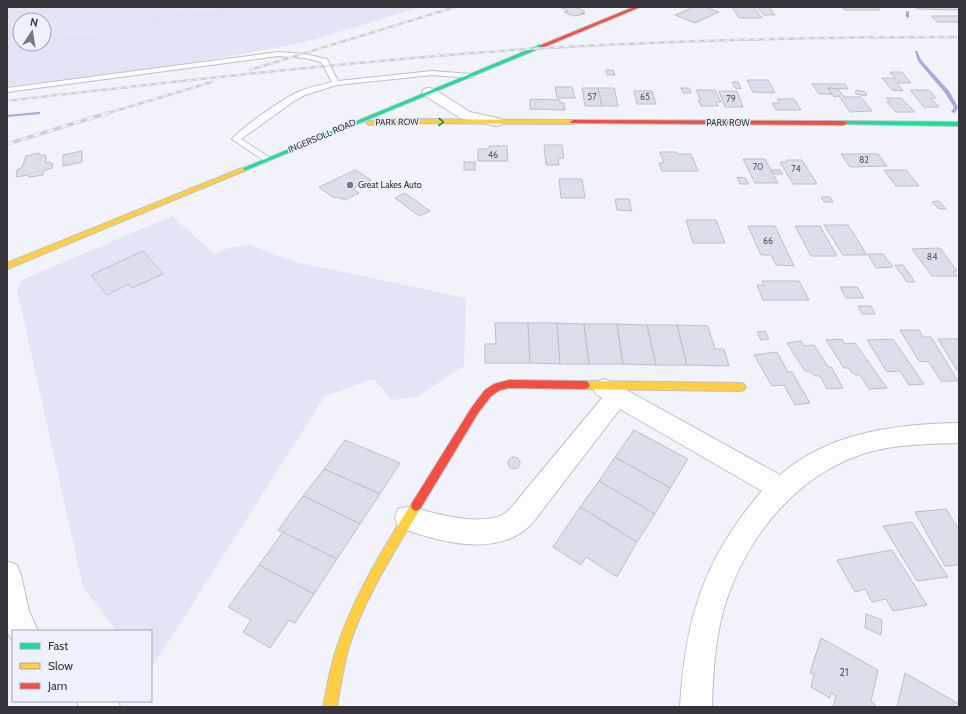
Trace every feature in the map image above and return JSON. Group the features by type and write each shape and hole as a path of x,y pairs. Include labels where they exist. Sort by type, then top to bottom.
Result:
{"street":[{"name":"INGERSOLL ROAD","path":"7,266 638,7"},
{"name":"PARK ROW","path":"429,92 465,115 496,122"},
{"name":"PARK ROW","path":"346,126 395,121 959,124"},
{"path":"330,707 336,670 347,634 358,608 378,569 408,518 475,410 488,393 496,388 509,384 608,391 741,388"},
{"path":"608,391 782,489"},
{"path":"408,518 432,526 465,532 492,530 512,524 526,510 608,391"},
{"path":"696,707 698,666 702,640 718,585 737,543 751,522 778,492 826,458 852,447 890,438 959,433"},
{"path":"7,575 17,622 22,630"},
{"path":"95,702 104,707"}],"lane":[{"path":"7,90 278,54 305,56 324,61 336,83"},
{"path":"266,160 236,139 252,126 302,93 336,83 432,73 470,76"}],"path":[{"path":"52,40 98,39 112,36 168,17 184,14 212,16 240,7"}],"shaded area":[{"path":"7,7 421,7 306,42 231,56 124,73 7,86"},
{"path":"172,216 214,254 228,248 250,245 296,262 466,298 464,366 417,397 392,400 374,379 325,396 153,666 152,630 116,630 83,587 17,289 23,280"}],"building":[{"path":"576,7 585,12 581,13 585,14 573,16 564,12 568,11 562,8"},
{"path":"694,7 705,7 719,12 695,23 675,15"},
{"path":"732,7 754,7 762,18 739,18"},
{"path":"757,7 769,7 775,15 764,15"},
{"path":"842,7 877,7 880,10 845,10"},
{"path":"914,7 959,7 959,10 917,9"},
{"path":"931,16 959,16 959,22 938,22"},
{"path":"606,70 613,70 615,75 607,75"},
{"path":"890,72 902,72 911,83 899,83"},
{"path":"882,78 893,78 903,91 892,90"},
{"path":"747,80 768,80 775,93 753,92"},
{"path":"732,82 738,82 741,89 735,88"},
{"path":"812,84 845,84 848,89 828,88 832,94 819,94"},
{"path":"555,87 572,87 575,98 557,98"},
{"path":"582,88 598,88 602,106 585,106"},
{"path":"598,88 614,88 618,106 602,106"},
{"path":"681,88 689,88 691,93 683,93"},
{"path":"828,88 838,89 844,97 861,97 872,111 850,112 839,96 834,97"},
{"path":"696,90 715,90 721,102 716,102 718,106 701,106 698,100 701,100"},
{"path":"857,90 865,92 867,94 866,96 856,94 855,92"},
{"path":"910,90 929,90 936,98 931,98 939,107 924,107"},
{"path":"634,91 652,91 656,104 637,104"},
{"path":"719,91 737,91 743,107 725,107"},
{"path":"886,98 901,98 915,112 896,112 887,102 890,102"},
{"path":"530,99 560,100 560,103 564,103 565,110 530,109"},
{"path":"777,99 794,99 801,110 776,110 772,103 780,103"},
{"path":"544,145 562,145 564,158 558,158 559,165 546,165"},
{"path":"489,146 507,146 508,161 478,161 478,149 489,149"},
{"path":"82,151 82,162 63,166 63,155"},
{"path":"660,152 691,154 698,171 662,171 659,163 664,163"},
{"path":"39,153 40,155 46,155 46,163 50,162 53,164 52,168 43,171 43,175 16,177 17,170 22,167 26,156"},
{"path":"841,154 878,154 887,166 850,167"},
{"path":"743,159 765,159 778,183 755,183"},
{"path":"786,160 802,160 817,184 793,184 780,162 787,162"},
{"path":"464,162 475,162 475,170 464,170"},
{"path":"355,170 371,180 353,189 359,193 345,200 337,197 334,198 319,187"},
{"path":"772,170 780,170 783,174 775,174"},
{"path":"884,170 906,170 919,186 896,186"},
{"path":"737,177 745,178 749,184 740,184"},
{"path":"559,179 582,179 585,198 561,198"},
{"path":"405,193 430,211 419,216 395,198"},
{"path":"821,197 830,197 833,202 824,202"},
{"path":"615,199 629,199 632,211 617,210"},
{"path":"939,201 946,209 939,209 932,202"},
{"path":"686,220 716,220 725,243 693,243"},
{"path":"824,225 848,225 867,255 843,255"},
{"path":"748,226 775,226 794,266 776,265 771,255 761,255"},
{"path":"795,226 820,226 837,256 811,256"},
{"path":"940,248 957,271 953,271 957,276 932,276 912,249"},
{"path":"143,251 163,274 132,288 129,284 107,295 91,275"},
{"path":"868,254 883,254 893,267 876,268"},
{"path":"895,265 903,265 915,282 907,282"},
{"path":"762,281 799,281 809,300 763,300 757,285 764,285"},
{"path":"840,287 857,287 864,298 846,298"},
{"path":"858,306 871,306 875,314 862,314"},
{"path":"495,323 528,323 530,363 485,363 485,344 496,344"},
{"path":"528,323 557,323 560,364 530,363"},
{"path":"557,323 584,324 589,364 560,364"},
{"path":"584,324 617,324 623,364 589,364"},
{"path":"617,324 647,325 656,365 623,364"},
{"path":"647,325 677,325 687,365 656,365"},
{"path":"677,325 708,326 715,349 724,349 729,366 687,365"},
{"path":"900,330 919,330 923,337 931,337 958,381 941,381 929,362 919,361"},
{"path":"765,331 769,339 761,340 757,332"},
{"path":"842,339 845,344 855,343 887,388 869,389 860,375 856,375 851,372 849,368 844,368 826,340"},
{"path":"893,339 924,384 909,385 900,371 887,372 867,340"},
{"path":"938,339 959,339 959,370 957,370"},
{"path":"801,341 804,346 814,345 829,368 831,367 843,388 827,389 820,376 815,376 809,371 805,371 787,343"},
{"path":"777,352 788,372 792,372 810,403 795,405 784,385 772,386 754,355"},
{"path":"634,430 688,459 670,488 615,457"},
{"path":"345,440 400,463 380,494 324,469"},
{"path":"512,457 516,457 520,463 516,469 512,469 508,465 508,461"},
{"path":"615,457 670,488 655,514 599,481"},
{"path":"324,469 380,494 360,524 303,496"},
{"path":"599,481 655,514 637,542 580,507"},
{"path":"303,496 360,524 337,559 278,530"},
{"path":"580,507 637,542 617,577 586,557 581,565 553,547"},
{"path":"946,509 959,530 959,565 945,566 915,512"},
{"path":"912,522 948,577 917,581 883,526"},
{"path":"283,532 337,559 314,594 259,565"},
{"path":"892,550 927,605 893,611 886,599 872,602 865,589 855,592 837,560"},
{"path":"259,565 314,594 295,623 289,620 270,648 243,632 251,620 228,607"},
{"path":"866,614 882,620 881,635 865,628"},
{"path":"821,638 878,670 871,701 875,704 874,707 833,707 836,696 831,693 830,698 811,687 814,675 810,673"},
{"path":"905,673 959,704 959,707 897,707"}],"waterway":[{"path":"907,12 908,17"},
{"path":"916,52 919,60 947,92 956,107 953,112"},
{"path":"7,116 38,113"}],"railway":[{"path":"250,70 455,7"},
{"path":"7,101 332,65 527,49 635,43 959,37"},
{"path":"105,114 212,82"},
{"path":"7,144 108,113"}],"traffic: fast":[{"path":"242,170 542,46"},
{"path":"844,123 959,124"}],"traffic: slow":[{"path":"369,123 395,121 573,122"},
{"path":"7,266 242,170"},
{"path":"585,385 741,387"},
{"path":"330,707 339,660 355,616 379,568 416,506"}],"traffic: jam":[{"path":"542,46 638,7"},
{"path":"573,122 844,123"},
{"path":"416,506 475,410 488,393 497,387 509,384 585,385"}],"place":[{"name":"Great Lakes Auto","path":"350,185"}]}
